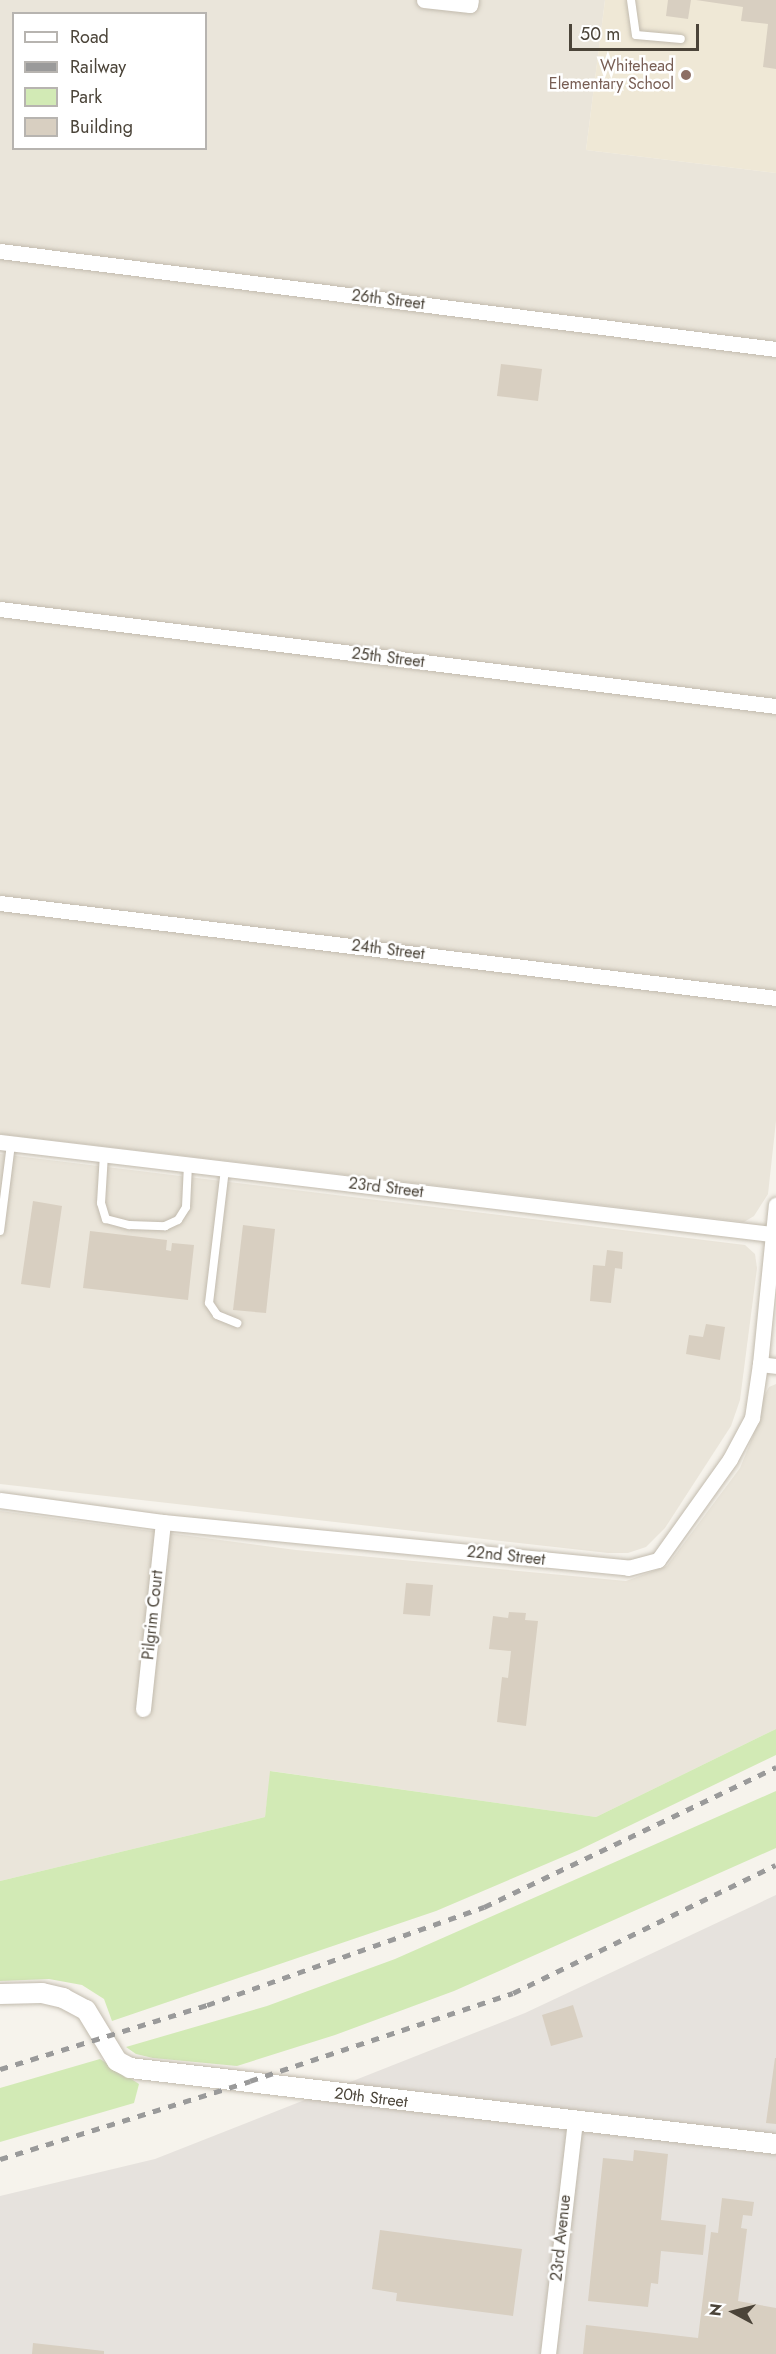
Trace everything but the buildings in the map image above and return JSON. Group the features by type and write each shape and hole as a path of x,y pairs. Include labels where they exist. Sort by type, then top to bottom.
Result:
{"street":[{"path":"424,0 471,3"},
{"name":"26th Street","path":"0,251 776,349"},
{"name":"25th Street","path":"0,609 776,706"},
{"name":"24th Street","path":"0,903 776,998"},
{"name":"23rd Street","path":"6,1143 772,1234"},
{"name":"22nd Street","path":"0,1500 163,1522 627,1568 658,1560 729,1459 752,1419 776,1208"},
{"path":"760,1364 776,1366"},
{"name":"Pilgrim Court","path":"143,1709 163,1522"},
{"name":"20th Street","path":"0,1995 42,1993 63,1998 86,2010 117,2061 130,2068 776,2144"},
{"name":"23rd Avenue","path":"548,2354 575,2121"}],"lane":[{"path":"631,0 636,35 681,39"},
{"path":"0,1231 6,1143"},
{"path":"104,1154 101,1203 106,1219 129,1225 165,1226 178,1220 186,1207 188,1164"},
{"path":"225,1169 210,1303 217,1315 237,1323"}],"shaded area":[{"path":"0,0 605,0 586,150 776,173 776,1121 768,1194 754,1216 744,1222 0,1134"},
{"name":"Whitehead Elementary School","path":"605,0 776,0 776,173 586,150"},
{"path":"0,1154 745,1245 755,1254 757,1268 740,1400 731,1426 665,1528 646,1547 628,1553 608,1553 0,1484"},
{"path":"776,1384 776,1729 596,1817 271,1771 265,1817 0,1881 0,1511 296,1550 626,1581 667,1566 740,1468 753,1436 763,1398 769,1387"},
{"path":"776,1895 776,2354 0,2354 0,2196 155,2159 525,2013"}],"green space":[{"path":"776,1729 776,1755 579,1850 436,1911 112,2021 104,1999 82,1985 49,1979 0,1981 0,1881 265,1817 270,1771 596,1817"},
{"path":"776,1791 776,1848 454,1991 335,2035 237,2066 153,2058 136,2054 126,2047 267,2006 395,1959"},
{"path":"100,2059 139,2084 134,2103 0,2142 0,2088"}],"railway":[{"path":"0,2069 207,2005 484,1907 776,1767"},
{"path":"0,2159 250,2081 513,1993 776,1865"}],"place":[{"name":"Whitehead Elementary School","path":"686,75"}]}
